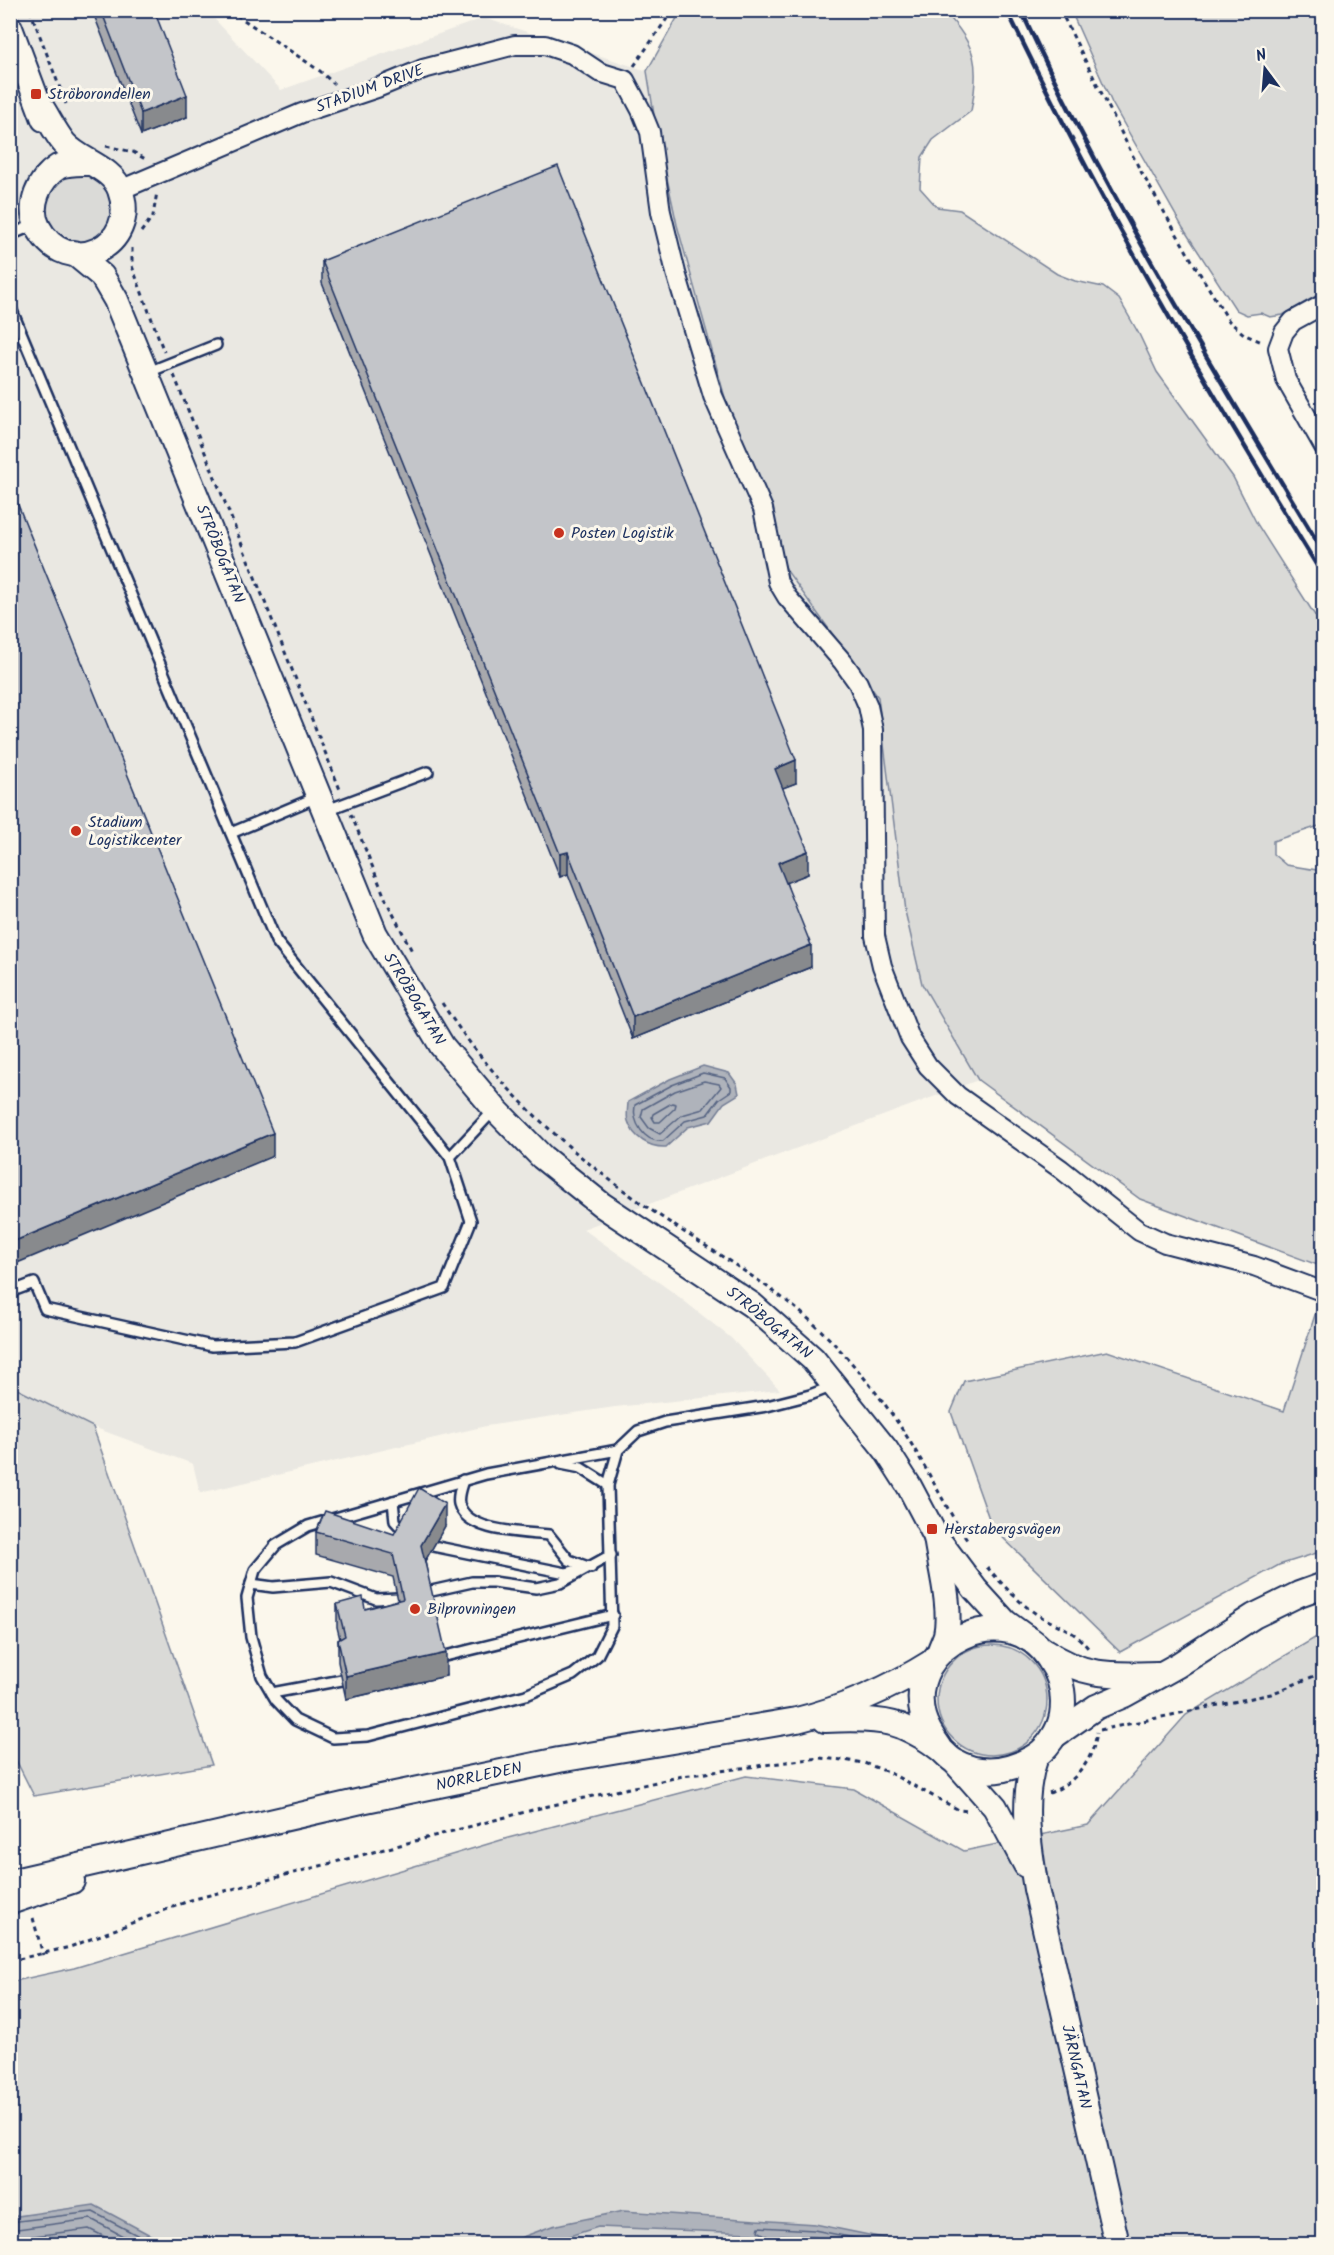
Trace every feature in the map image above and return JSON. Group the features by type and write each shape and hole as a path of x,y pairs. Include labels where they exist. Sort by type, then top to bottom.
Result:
{"street":[{"path":"10,28 40,105 50,157 48,176"},
{"name":"STADIUM DRIVE","path":"120,190 302,113 347,99 423,69 515,45 545,45 572,54 599,72 625,80"},
{"path":"625,80 650,132 661,212 676,273 713,396 762,509 778,582 787,597 843,662 858,683 868,706 873,730 875,936 882,966 910,1038 928,1066 958,1096 1061,1169 1139,1231 1165,1243 1254,1266 1323,1292"},
{"path":"40,105 64,143 96,154"},
{"path":"96,154 102,170 117,183 120,190 123,213 119,229 121,245 86,255 57,248 36,224 33,205 38,189 60,166 96,154"},
{"name":"STRÖBOGATAN","path":"116,300 111,273 121,245"},
{"name":"STRÖBOGATAN","path":"74,253 102,276 116,300 330,804 375,934 442,1046 495,1109 542,1157 602,1204 752,1305 813,1359 886,1450 909,1486 936,1537 1005,1622 1035,1644"},
{"path":"1323,304 1293,321 1284,332 1278,348 1286,380 1318,425 1323,447"},
{"name":"STRÖBOGATAN","path":"935,1657 946,1635 945,1596 936,1537"},
{"path":"797,1720 836,1719 884,1722 919,1734 970,1768 999,1771 1015,1768 1036,1756 1054,1736 1096,1707 1124,1695 1218,1642 1254,1616 1323,1585"},
{"path":"797,1720 849,1705 907,1678 961,1636 988,1629 1004,1630 1035,1644 1062,1663 1081,1670 1112,1675 1160,1674"},
{"path":"1035,1644 1059,1677 1063,1691 1062,1716 1054,1736"},
{"path":"935,1657 922,1688 922,1715 928,1730 946,1754"},
{"name":"NORRLEDEN","path":"164,1848 362,1801 559,1760 797,1720"},
{"name":"JÄRNGATAN","path":"946,1754 995,1807 1021,1854 1036,1889"},
{"name":"JÄRNGATAN","path":"1036,1756 1030,1773 1027,1799 1030,1853 1036,1889 1117,2244"},
{"path":"10,1882 164,1848"},
{"path":"10,1902 164,1848"}],"lane":[{"path":"10,235 36,224"},
{"path":"10,306 276,941 450,1157 471,1221 444,1288 295,1342 212,1346 45,1309 34,1283 10,1292"},
{"path":"146,373 216,345"},
{"path":"231,832 330,804 428,772"},
{"path":"450,1157 495,1109"},
{"path":"618,1450 463,1480 308,1526 276,1545 255,1570 247,1598 251,1637 262,1676 272,1693 295,1719 333,1738 368,1736 526,1695 573,1675 597,1656 612,1626 608,1485 618,1450 638,1431 665,1422 767,1406 810,1395 835,1385"},
{"path":"552,1463 581,1468 608,1485"},
{"path":"463,1480 459,1504 468,1518 483,1526 549,1535 569,1560 591,1568"},
{"path":"393,1501 395,1521 406,1533"},
{"path":"433,1546 566,1572 591,1568"},
{"path":"427,1592 472,1581 536,1588 560,1582 611,1556"},
{"path":"251,1584 273,1587 331,1582 376,1599 398,1598"},
{"path":"441,1656 613,1615"},
{"path":"272,1693 342,1680"}],"path":[{"path":"30,10 67,107"},
{"path":"230,10 320,71 347,99"},
{"path":"625,80 673,10"},
{"path":"1060,10 1139,168 1229,321 1245,335 1278,348"},
{"path":"96,154 133,152 147,160 155,176 157,198 153,216 137,238"},
{"path":"121,245 132,266 169,364 330,804 386,900 416,958"},
{"path":"440,998 468,1040 498,1077 575,1154 626,1192 774,1293 816,1326 871,1387 900,1427 972,1548"},
{"path":"985,1565 1017,1600 1040,1616 1075,1633 1088,1648 1094,1672"},
{"path":"1098,1731 1270,1694 1323,1672"},
{"path":"1027,1799 1064,1787 1084,1768 1095,1749 1098,1731 1096,1707"},
{"path":"10,1961 43,1955 108,1933 191,1900 553,1805 683,1776 819,1758 843,1760 864,1763 888,1772 959,1809 979,1811 995,1807"},
{"path":"10,1838 15,1854"},
{"path":"33,1918 43,1955"}],"shaded area":[{"path":"10,11 207,11 281,90 484,18 647,71 656,127 677,225 787,571 878,697 905,911 922,984 978,1080 583,1229 674,1293 731,1338 780,1390 615,1407 486,1426 200,1493 193,1464 93,1427 11,1386"},
{"path":"681,11 944,11 963,35 973,57 974,95 971,111 933,140 922,157 920,188 937,207 960,210 1057,274 1075,281 1103,287 1119,299 1157,372 1233,477 1257,524 1323,628 1323,826 1273,841 1273,854 1286,865 1323,871 1323,1267 1140,1199 978,1080 922,984 905,911 878,697 787,571 739,448 677,225 656,127 647,71"},
{"path":"1071,11 1323,11 1323,292 1283,315 1270,317 1261,313 1247,315 1236,310 1183,228 1112,103"},
{"path":"80,173 95,178 104,186 115,210 103,235 78,245 53,233 43,207 49,193 60,180"},
{"path":"1323,1290 1323,1551 1279,1565 1120,1652 992,1527 951,1412 964,1381 1107,1351 1284,1411"},
{"path":"11,1386 93,1427 212,1765 34,1796 11,1750"},
{"path":"1323,1633 1323,2244 11,2244 10,1982 74,1968 508,1838 746,1776 854,1789 964,1851 1088,1825 1186,1715"},
{"path":"992,1645 1013,1649 1031,1661 1043,1679 1047,1700 1043,1721 1031,1739 1013,1751 992,1755 971,1751 953,1739 941,1721 937,1700 941,1679 953,1661 971,1649"}],"water":[{"path":"703,1066 729,1073 737,1084 739,1094 724,1103 711,1121 688,1127 666,1147 648,1144 638,1137 628,1121 628,1102 670,1079"},
{"path":"94,2205 167,2244 11,2244 11,2217"},
{"path":"623,2211 815,2224 898,2241 902,2244 770,2244 750,2233 598,2227 544,2244 504,2244 552,2226"}],"building":[{"path":"101,10 154,10 187,95 141,113"},
{"name":"Posten Logistik","path":"558,166 796,760 775,769 808,851 778,863 811,945 633,1017 568,852 560,854 322,261"},
{"name":"Stadium Logistikcenter","path":"10,485 273,1133 10,1243"},
{"path":"419,1488 445,1504 421,1545 446,1653 346,1676 338,1640 345,1636 337,1604 363,1597 365,1609 403,1599 393,1554 316,1532 325,1511 394,1534"}],"railway":[{"path":"1007,10 1080,155 1158,298 1324,577"},
{"path":"1021,10 1090,150 1127,218 1204,353 1324,553"}],"place":[{"name":"Ströborondellen","path":"36,94"},
{"name":"Posten Logistik","path":"559,533"},
{"name":"Stadium Logistikcenter","path":"76,831"},
{"name":"Herstabergsvägen","path":"932,1529"},
{"name":"Bilprovningen","path":"415,1609"}]}
